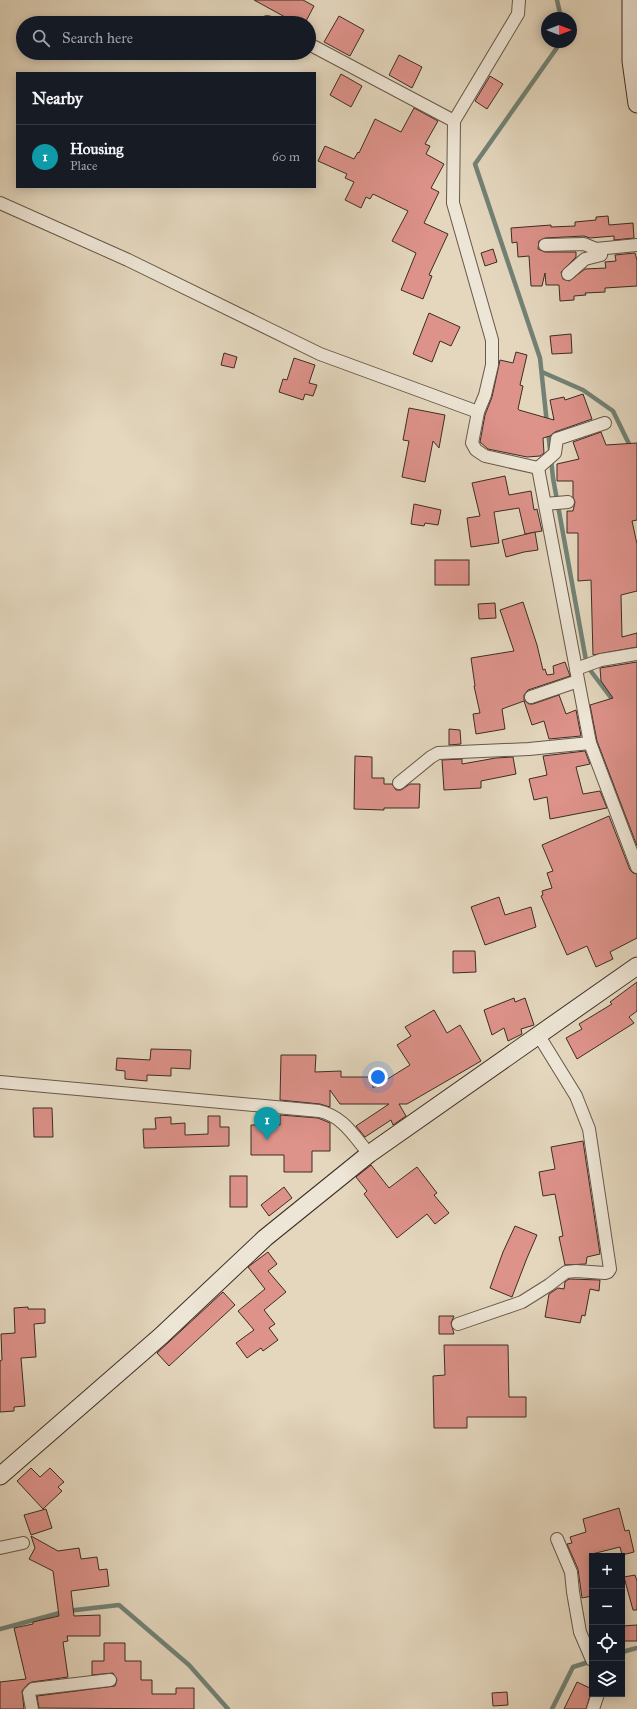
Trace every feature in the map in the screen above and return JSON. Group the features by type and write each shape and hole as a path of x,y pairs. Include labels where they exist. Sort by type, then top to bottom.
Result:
{"street":[{"path":"519,0 518,14 454,121 453,203 492,340 492,365 485,395 478,412 472,443 476,450 485,456 546,461"},
{"path":"632,0 631,61 637,104"},
{"path":"316,48 454,121"},
{"path":"0,203 128,260 320,354 478,412"},
{"path":"545,245 584,244 601,254"},
{"path":"568,274 585,259 637,245"},
{"path":"605,422 557,439 546,461 547,504 580,667 578,681 590,743 637,867"},
{"path":"547,504 566,502"},
{"path":"580,667 601,660 637,654"},
{"path":"531,698 578,681"},
{"path":"399,783 438,753 529,749 590,743"},
{"path":"0,1476 160,1336 265,1238 369,1154 488,1069 539,1036 637,966"},
{"path":"458,1324 522,1302 570,1270 605,1274 610,1269 589,1129 576,1096 539,1036"},
{"path":"0,1082 324,1112 338,1118 369,1154"},
{"path":"557,1539 571,1572 580,1632 589,1653"},
{"path":"0,1548 23,1543"},
{"path":"32,1709 29,1693 33,1689 110,1680"},
{"path":"593,1709 597,1697"}],"building":[{"path":"254,0 303,0 314,6 309,16 283,16"},
{"path":"339,16 364,30 350,56 324,42"},
{"path":"399,55 422,67 412,88 389,75"},
{"path":"341,74 362,86 351,107 330,95"},
{"path":"490,76 503,84 487,109 475,101"},
{"path":"414,108 438,121 425,144 430,146 426,154 444,164 431,188 439,192 424,223 448,234 429,275 432,276 423,299 401,290 416,253 392,241 408,211 373,194 370,199 366,197 361,208 345,200 354,182 345,178 347,174 318,161 325,146 354,159 358,152 359,153 375,119 401,132"},
{"path":"608,216 609,225 633,223 634,238 614,240 614,236 590,238 584,236 545,238 539,241 538,249 545,252 576,252 576,257 561,272 563,279 569,281 585,269 606,268 605,262 616,261 615,255 635,253 637,260 637,286 605,288 605,292 585,293 586,295 574,296 574,300 560,301 559,285 546,285 545,273 542,286 531,286 529,256 518,257 517,242 512,243 511,228 551,225 551,227 575,226 575,222 596,220 596,217"},
{"path":"493,249 497,262 485,266 481,253"},
{"path":"429,313 460,327 451,346 440,341 432,362 413,354"},
{"path":"571,334 572,353 552,354 550,336"},
{"path":"516,352 527,355 520,385 523,386 519,410 554,420 550,400 564,397 565,400 583,394 592,419 555,432 550,436 543,438 544,453 540,456 527,457 488,449 480,442 485,415 492,397 500,360 513,363"},
{"path":"224,353 237,357 234,368 221,365"},
{"path":"294,358 315,365 309,383 317,385 313,396 305,394 303,400 279,392 283,379 287,380"},
{"path":"409,408 445,415 439,448 433,441 425,482 402,477 409,441 403,440"},
{"path":"601,432 606,445 637,443 637,520 632,521 637,544 637,591 621,595 622,637 637,633 637,647 593,655 591,580 578,581 578,533 567,533 567,511 573,511 575,502 573,497 573,481 557,481 557,464 579,459 573,442"},
{"path":"505,476 509,495 531,491 534,510 537,509 542,531 525,534 519,508 494,512 499,543 471,547 467,518 480,516 472,483"},
{"path":"414,504 441,510 438,525 425,523 424,526 411,524"},
{"path":"535,532 538,550 506,557 502,540"},
{"path":"435,560 469,560 469,585 435,585"},
{"path":"523,602 537,645 543,670 545,669 547,675 554,674 553,666 565,662 570,676 528,690 524,695 524,700 529,704 533,704 559,695 566,714 576,710 581,736 549,739 544,721 532,725 524,701 502,709 505,729 476,734 473,714 480,713 474,686 471,658 514,651 500,610"},
{"path":"495,603 496,618 479,619 478,604"},
{"path":"637,662 637,846 597,741 590,705 613,698 601,681 600,668"},
{"path":"449,729 460,730 461,744 449,745"},
{"path":"585,751 590,764 576,767 583,794 600,791 607,808 550,819 547,797 534,800 529,779 547,775 543,756"},
{"path":"355,756 372,757 372,778 384,778 384,784 392,784 396,790 401,790 410,784 420,784 419,808 384,808 384,810 354,809"},
{"path":"513,757 516,774 481,781 481,788 444,790 442,760 462,759 462,764 496,758"},
{"path":"609,816 630,870 637,874 637,938 610,952 613,959 596,967 587,946 567,955 541,896 543,895 542,891 552,888 547,873 553,871 542,845"},
{"path":"499,897 505,915 531,907 536,927 485,945 471,907"},
{"path":"453,951 475,951 476,972 453,973"},
{"path":"637,982 637,1011 629,1017 634,1023 577,1059 566,1038 582,1029 579,1024 612,1004 610,1002"},
{"path":"514,998 515,1002 525,998 534,1025 521,1029 522,1034 508,1041 504,1028 492,1035 484,1010"},
{"path":"434,1010 447,1033 460,1025 481,1061 407,1104 399,1104 406,1116 393,1125 391,1120 365,1137 356,1126 389,1104 340,1104 330,1090 330,1107 320,1104 280,1100 281,1055 316,1055 315,1072 341,1071 341,1077 373,1077 373,1088 410,1065 397,1045 411,1036 405,1027"},
{"path":"151,1049 191,1050 190,1069 171,1068 171,1076 147,1075 147,1081 125,1079 125,1071 116,1070 117,1058 150,1060"},
{"path":"33,1108 52,1108 53,1137 34,1137"},
{"path":"280,1115 318,1118 330,1123 330,1151 312,1151 312,1172 284,1172 284,1155 251,1155 251,1125 280,1125"},
{"path":"208,1116 220,1116 220,1127 229,1127 229,1146 144,1148 143,1129 156,1129 155,1118 171,1117 171,1124 185,1123 185,1135 208,1134"},
{"path":"583,1141 600,1254 587,1257 586,1264 565,1265 559,1237 563,1236 555,1194 543,1196 539,1172 555,1169 551,1147"},
{"path":"371,1165 389,1188 417,1167 437,1193 434,1195 449,1213 435,1224 427,1214 397,1238 364,1194 367,1191 356,1177"},
{"path":"230,1176 247,1176 247,1207 230,1207"},
{"path":"284,1187 292,1198 269,1216 261,1205"},
{"path":"515,1226 537,1235 512,1297 490,1288 503,1252"},
{"path":"268,1252 277,1264 268,1271 286,1292 264,1310 275,1324 269,1328 278,1340 263,1351 261,1348 247,1358 236,1343 254,1330 238,1311 265,1289 248,1267"},
{"path":"569,1279 600,1280 599,1291 590,1289 585,1316 582,1315 580,1323 545,1317 549,1294 558,1288 564,1289 565,1282"},
{"path":"223,1292 235,1305 169,1366 157,1353"},
{"path":"28,1307 28,1309 45,1309 45,1323 34,1324 36,1357 21,1358 25,1406 14,1407 14,1411 0,1412 0,1361 2,1360 1,1334 15,1333 14,1308"},
{"path":"439,1316 454,1316 451,1323 454,1334 439,1334"},
{"path":"444,1345 508,1345 509,1397 526,1397 526,1417 467,1417 467,1428 434,1428 433,1376 445,1375"},
{"path":"31,1468 40,1477 50,1468 64,1482 58,1487 62,1491 43,1509 17,1481"},
{"path":"619,1508 625,1531 629,1530 634,1552 625,1554 622,1553 620,1547 596,1553 589,1553 589,1597 582,1598 578,1569 567,1544 572,1543 570,1537 586,1532 583,1519"},
{"path":"46,1509 52,1528 31,1535 24,1515"},
{"path":"31,1536 58,1551 79,1548 81,1559 97,1557 99,1570 107,1569 109,1586 71,1591 74,1616 100,1615 100,1636 67,1636 68,1641 63,1642 68,1677 32,1682 22,1691 24,1709 0,1709 0,1682 26,1679 14,1628 59,1616 53,1571 29,1559 35,1548"},
{"path":"635,1575 637,1581 637,1610 633,1610 625,1577"},
{"path":"637,1625 637,1641 625,1641 625,1626"},
{"path":"104,1643 125,1643 125,1661 141,1661 141,1680 152,1680 152,1694 176,1694 176,1688 194,1688 194,1709 39,1708 37,1696 115,1686 117,1680 113,1673 92,1675 92,1661 104,1661"},
{"path":"577,1682 589,1688 590,1697 586,1709 564,1709"},
{"path":"507,1692 508,1705 493,1706 492,1693"}],"waterway":[{"path":"557,0 560,12"},
{"path":"547,424 540,358 475,164 557,48"},
{"path":"542,372 583,390 613,411 631,448"},
{"path":"548,431 553,478 587,666 615,703"},
{"path":"0,1629 67,1611 119,1605 189,1665 228,1709"},
{"path":"625,1651 637,1648"},
{"path":"552,1709 573,1667 589,1662"}],"place":[{"name":"Housing","path":"267,1140"}]}
